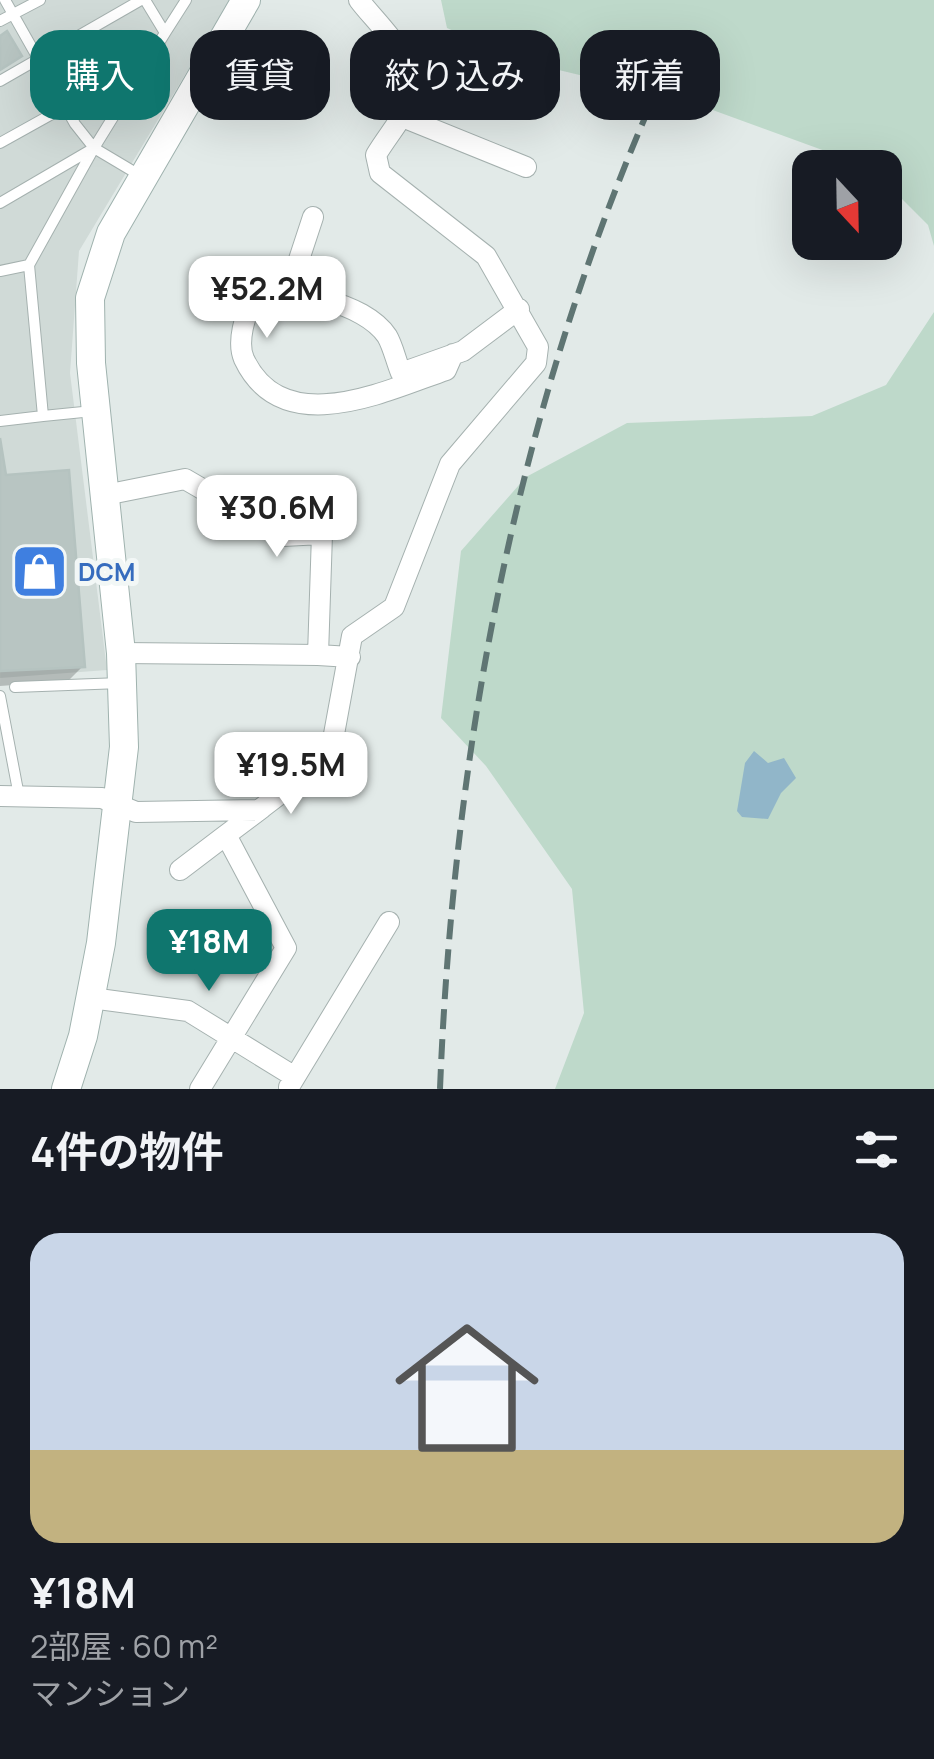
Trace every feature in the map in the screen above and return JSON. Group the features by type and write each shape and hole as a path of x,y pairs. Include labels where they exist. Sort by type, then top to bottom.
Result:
{"street":[{"path":"66,1089 91,998 119,806 122,653 96,410 90,298 111,233 246,0"},
{"path":"359,0 382,30"},
{"path":"180,870 325,758 339,726 352,636 394,607 450,464 536,363 538,347 486,256 380,174 376,155 398,120"},
{"path":"410,120 526,166"},
{"path":"287,296 313,217"},
{"path":"453,354 446,370 361,400 327,407 281,396 264,386 246,363 240,342 255,300 287,296 363,315 386,335 400,373 453,354 519,309"},
{"path":"106,495 185,479 283,536 322,534 318,655"},
{"path":"122,653 350,657"},
{"path":"9,797 102,798 136,812 262,807"},
{"path":"200,1089 235,1038 286,948 226,835"},
{"path":"91,998 188,1011 235,1038 292,1083 389,922"}],"lane":[{"path":"6,0 30,44"},
{"path":"0,20 40,0"},
{"path":"89,30 144,0 163,30"},
{"path":"168,30 186,0"},
{"path":"0,81 30,63"},
{"path":"0,143 40,120"},
{"path":"75,120 94,148 144,178"},
{"path":"43,416 29,265 112,120"},
{"path":"0,203 94,148"},
{"path":"0,271 29,265"},
{"path":"0,421 96,410"},
{"path":"15,687 122,683"},
{"path":"0,696 9,797"}],"shaded area":[{"path":"0,0 230,0 212,30 190,30 190,66 170,100 170,30 30,30 30,120 158,120 79,251 70,373 107,670 0,678"}],"green space":[{"path":"441,0 934,0 934,246 928,225 902,199 902,150 822,150 720,113 720,30 580,30 580,75 560,70 560,30 447,28"},
{"path":"934,312 934,1089 555,1089 584,1013 572,889 486,766 441,718 461,551 526,477 627,423 812,416 886,385"}],"water":[{"path":"754,751 768,763 784,758 796,778 781,793 768,819 742,817 737,811 745,763"}],"building":[{"path":"7,31 22,56 0,70 0,36"},
{"name":"DCM","path":"0,438 6,475 69,470 85,667 0,671"}],"railway":[{"path":"440,1089 461,823 505,561 536,432 574,305 645,120"}],"place":[{"name":"DCM","path":"39,571"}]}
